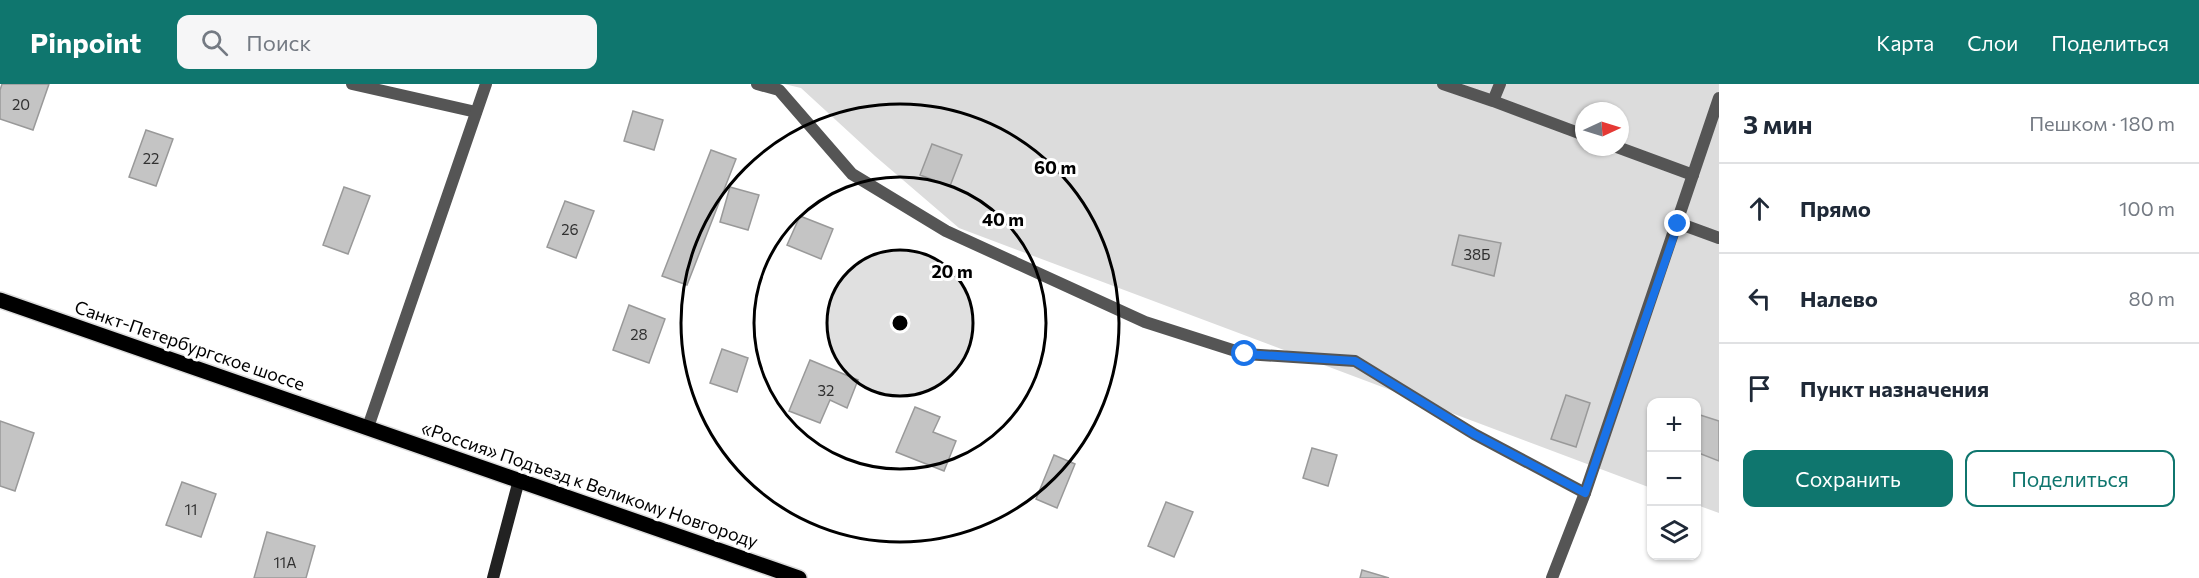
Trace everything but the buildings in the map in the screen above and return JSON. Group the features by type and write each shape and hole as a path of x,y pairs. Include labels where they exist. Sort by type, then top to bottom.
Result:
{"main road":[{"name":"Санкт-Петербургское шоссе","path":"0,300 368,427"},
{"name":"«Россия» Подъезд к Великому Новгороду","path":"368,427 799,578"}],"street":[{"path":"352,84 476,112"},
{"path":"368,427 486,84"},
{"path":"757,84 779,90 852,174 946,231 1145,322 1245,354 1355,361 1474,434 1585,493"},
{"path":"1443,84 1575,132"},
{"path":"1493,101 1500,84"},
{"path":"1552,578 1585,493 1719,98"},
{"path":"1629,151 1694,175"},
{"path":"1678,224 1719,238"},
{"path":"493,578 519,480"}],"shaded area":[{"path":"784,84 1719,84 1719,513 1701,506 1701,398 1647,398 1647,486 959,228 875,156 801,88"}],"route":[{"path":"1245,354 1355,361 1474,434 1585,493 1678,224"}]}
